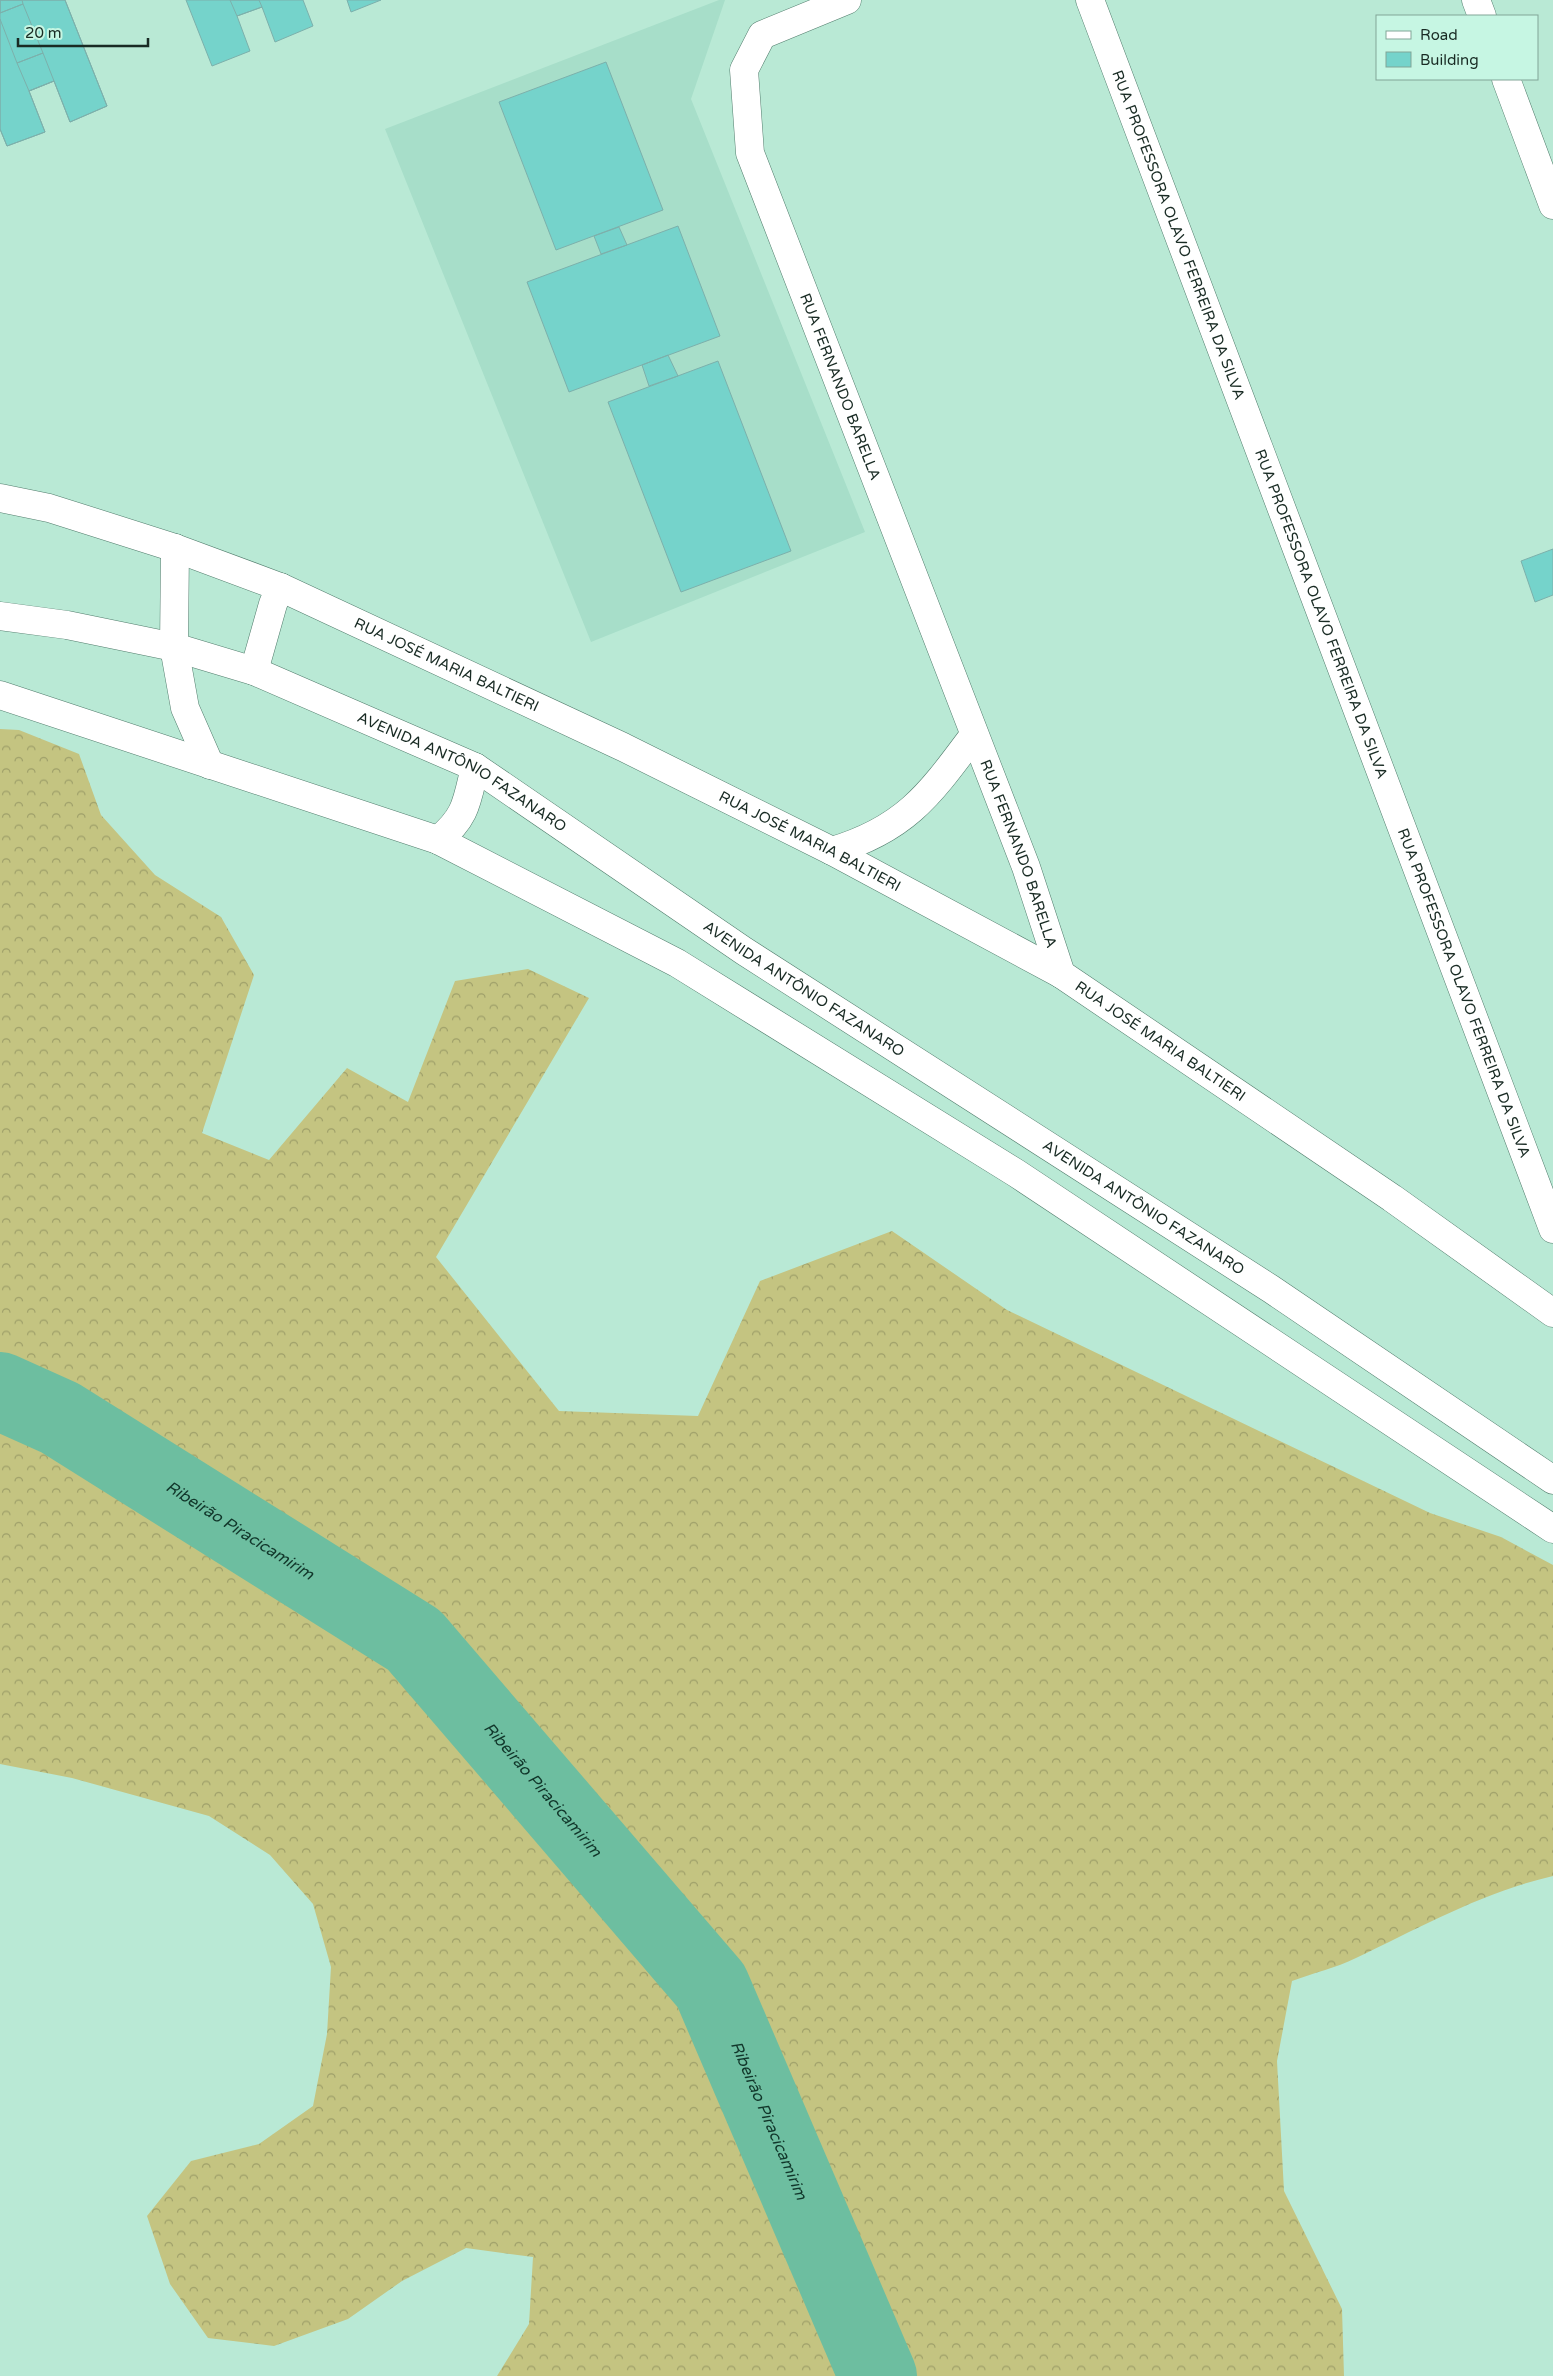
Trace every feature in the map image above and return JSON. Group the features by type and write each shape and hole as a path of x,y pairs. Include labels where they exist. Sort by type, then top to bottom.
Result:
{"street":[{"name":"RUA FERNANDO BARELLA","path":"847,0 762,36 744,70 750,153 1026,867 1061,974"},
{"name":"RUA PROFESSORA OLAVO FERREIRA DA SILVA","path":"1090,0 1553,1229"},
{"path":"1476,0 1482,15"},
{"path":"1506,80 1553,205"},
{"name":"RUA JOSÉ MARIA BALTIERI","path":"0,498 49,508 175,548 280,588 623,746 832,851 1061,974 1392,1198 1553,1313"},
{"path":"175,548 174,646 184,708 210,765"},
{"path":"254,671 273,604 280,588"},
{"name":"AVENIDA ANTÔNIO FAZANARO","path":"0,616 67,626 174,646 254,671 475,767 744,951 1271,1289 1553,1480"},
{"path":"0,695 438,840 677,962 1016,1173 1553,1529"},
{"name":"RUA FERNANDO BARELLA","path":"832,851 858,843 883,831 906,816 935,786 974,735"},
{"path":"438,840 460,818 466,805 475,767"}],"shaded area":[{"path":"719,0 725,0 691,99 865,532 591,642 385,129"}],"green space":[{"path":"0,729 19,730 79,754 101,815 155,875 221,917 254,975 202,1133 269,1160 347,1068 408,1102 455,981 528,969 589,998 436,1257 559,1411 698,1416 760,1281 892,1231 1007,1310 1430,1513 1501,1537 1553,1565 1553,1876 1502,1891 1477,1901 1348,1962 1292,1981 1277,2061 1284,2191 1342,2309 1344,2376 497,2376 529,2324 533,2257 466,2248 402,2281 348,2319 274,2346 208,2338 170,2284 147,2216 191,2161 259,2144 313,2106 327,2034 331,1967 313,1904 270,1855 209,1816 72,1778 0,1764"}],"building":[{"path":"0,0 65,0 107,106 70,122 54,81 29,91 45,132 7,146 0,129 0,19 17,63 43,53 23,4 0,13"},
{"path":"0,0 65,0 107,106 70,122 54,81 29,91 45,132 7,146 0,129"},
{"path":"0,0 22,0 23,4 0,13"},
{"path":"186,0 303,0 313,26 275,42 262,7 237,16 250,51 212,66"},
{"path":"230,0 259,0 262,7 237,16"},
{"path":"347,0 381,0 351,12"},
{"path":"43,53 54,81 29,91 17,63"},
{"path":"606,62 663,210 556,250 499,102"},
{"path":"678,226 720,336 569,392 527,282"},
{"path":"619,227 627,245 601,254 594,236"},
{"path":"668,355 678,376 649,386 642,365"},
{"path":"718,361 791,551 681,592 608,402"},
{"path":"1553,549 1553,595 1535,602 1521,561"}],"waterway":[{"name":"Ribeirão Piracicamirim","path":"0,1391 60,1418 414,1640 711,1986 878,2376"}]}
